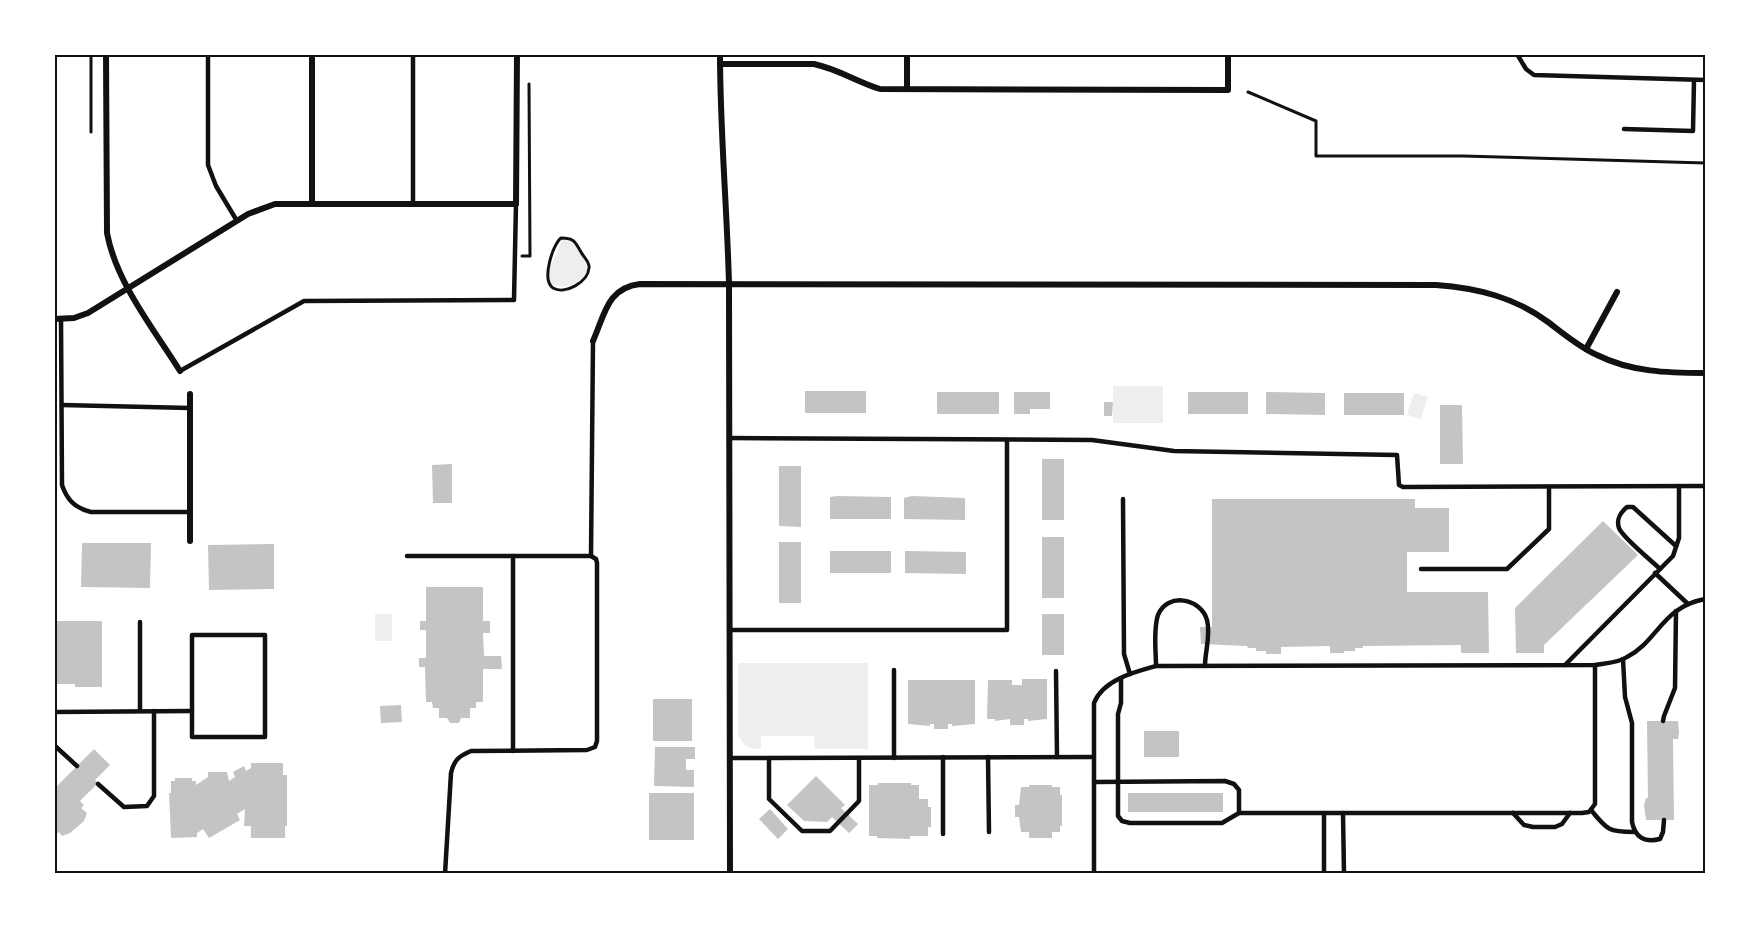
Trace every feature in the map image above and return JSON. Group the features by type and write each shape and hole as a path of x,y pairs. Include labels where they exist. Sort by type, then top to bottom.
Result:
{"street":[{"path":"106,54 107,233 110,251 117,270 180,371"},
{"path":"312,54 312,204"},
{"path":"58,319 88,313 259,208 275,204 516,204 516,54"},
{"path":"720,54 728,212 729,284 730,874"},
{"path":"907,54 907,89"},
{"path":"720,64 814,64 829,67 864,84 880,88 1228,90 1228,54"},
{"path":"593,341 612,297 628,286 729,284 1436,285 1483,291 1517,303 1586,349 1610,361 1641,369 1675,373 1705,373"},
{"path":"1586,349 1617,292"},
{"path":"190,394 190,541"}],"lane":[{"path":"208,54 208,165 216,186 237,221"},
{"path":"413,54 413,204"},
{"path":"1517,54 1526,69 1534,75 1705,80"},
{"path":"1624,129 1693,131 1694,80"},
{"path":"180,371 304,301 514,300 516,204"},
{"path":"58,319 62,405 62,484 65,495 82,510 92,512 190,512"},
{"path":"591,556 593,341"},
{"path":"62,405 190,408"},
{"path":"729,438 1092,440 1174,451 1397,454 1397,479 1399,485 1403,487 1705,486"},
{"path":"730,630 1007,630 1007,440"},
{"path":"1565,664 1673,556 1679,538 1680,486"},
{"path":"1421,569 1507,569 1549,529 1549,487"},
{"path":"1123,499 1124,654 1130,674"},
{"path":"1660,569 1618,527 1621,512 1627,507 1633,507 1676,546"},
{"path":"406,556 591,556 596,559 597,563 597,741 594,747 587,750 471,751 454,762 445,874"},
{"path":"513,556 513,751"},
{"path":"1655,573 1688,604"},
{"path":"1094,874 1094,703 1097,694 1108,685 1130,674 1156,666 1595,665 1623,659 1637,651 1676,611 1688,604 1705,599"},
{"path":"1156,666 1156,623 1159,613 1166,604 1183,600 1199,607 1205,614 1208,623 1205,666"},
{"path":"1663,721 1675,688 1676,611"},
{"path":"140,621 140,711"},
{"path":"192,634 265,635 265,737 192,737 192,711 192,634"},
{"path":"1623,659 1625,697 1632,723 1632,822 1634,832 1641,838 1660,839 1664,820"},
{"path":"1121,679 1121,703 1118,714 1118,781 1119,816 1122,822 1222,823 1239,813 1582,813 1591,810 1595,804 1595,665"},
{"path":"894,670 894,758"},
{"path":"1056,671 1057,757"},
{"path":"98,784 124,807 147,807 154,796 154,711"},
{"path":"54,712 192,711"},
{"path":"54,745 78,766"},
{"path":"943,757 943,834"},
{"path":"988,757 989,832"},
{"path":"730,758 1094,757"},
{"path":"769,758 769,799 802,831 830,831 859,801 859,758"},
{"path":"1094,782 1225,781 1234,784 1239,789 1239,813"},
{"path":"1591,810 1606,829 1615,832 1634,832"},
{"path":"1324,813 1324,874"},
{"path":"1344,813 1344,874"},
{"path":"1513,813 1524,825 1555,827 1562,824 1570,813"}],"path":[{"path":"91,54 91,132"},
{"path":"514,256 530,256 529,76"},
{"path":"1248,92 1316,121 1316,156 1462,156 1705,163"},
{"path":"564,238 574,239 588,260 590,268 585,279 566,289 553,288 547,278 557,241 564,238"}],"shaded area":[{"path":"562,240 570,240 575,244 587,270 577,282 567,286 556,286 551,284 548,274"},
{"path":"1113,386 1163,386 1163,423 1113,423"},
{"path":"1414,393 1428,397 1421,419 1407,415"},
{"path":"375,614 392,614 392,641 375,641"},
{"path":"738,663 868,663 868,749 815,749 814,736 761,736 761,749 747,746 738,735"}],"building":[{"path":"805,391 866,391 866,413 805,413"},
{"path":"937,392 999,392 999,414 937,414"},
{"path":"1014,392 1050,392 1050,409 1030,409 1030,414 1014,414"},
{"path":"1188,392 1248,392 1248,414 1188,414"},
{"path":"1266,392 1325,393 1325,415 1266,414"},
{"path":"1344,393 1404,393 1404,415 1344,415"},
{"path":"1104,402 1113,402 1112,416 1104,416"},
{"path":"1440,405 1462,405 1463,464 1440,464"},
{"path":"1042,459 1064,459 1064,520 1042,520"},
{"path":"452,464 452,503 433,503 432,465"},
{"path":"779,466 801,466 801,527 779,526"},
{"path":"912,496 965,498 965,520 904,519 904,498"},
{"path":"830,497 891,497 891,519 830,519"},
{"path":"1212,499 1415,499 1415,508 1449,508 1449,552 1407,552 1407,592 1488,592 1489,653 1461,653 1461,645 1363,646 1363,648 1355,648 1355,651 1344,651 1344,653 1330,653 1330,646 1281,647 1281,654 1266,654 1266,651 1256,651 1256,648 1247,646 1201,644 1200,627 1212,627"},
{"path":"1603,521 1638,555 1544,645 1544,653 1516,653 1515,608"},
{"path":"1042,537 1064,537 1064,598 1042,598"},
{"path":"779,542 801,542 801,603 779,603"},
{"path":"82,543 151,543 150,588 81,587"},
{"path":"274,544 274,589 209,590 208,545"},
{"path":"830,551 891,551 891,573 830,573"},
{"path":"905,551 966,552 966,574 905,573"},
{"path":"426,587 483,587 483,621 490,621 490,633 483,633 484,656 501,656 502,669 483,669 483,702 476,702 476,708 470,708 470,718 461,718 459,723 450,723 447,718 439,718 439,708 433,708 432,702 426,702 425,667 419,667 419,658 426,658 426,630 420,630 420,621 426,621"},
{"path":"1042,614 1064,614 1064,655 1042,655"},
{"path":"55,621 102,621 102,687 54,684 54,662 57,662"},
{"path":"1022,679 1047,679 1047,719 1028,721 1024,719 1024,725 1010,725 1010,719 995,721 995,719 987,719 988,680 1012,680 1012,685 1022,685"},
{"path":"908,680 975,680 975,724 952,726 948,724 948,729 934,729 934,724 930,726 908,724"},
{"path":"653,699 692,699 692,741 653,741"},
{"path":"401,705 402,722 381,723 380,706"},
{"path":"1647,721 1678,721 1678,739 1673,739 1674,820 1646,820 1644,805 1648,798"},
{"path":"1144,731 1179,731 1179,757 1144,757"},
{"path":"655,747 695,747 695,759 686,759 686,770 694,770 694,787 654,786"},
{"path":"94,749 110,765 95,780 98,783 80,801 84,805 81,808 87,813 84,821 70,833 62,836 59,832 54,837 54,789"},
{"path":"251,763 283,763 283,775 287,775 285,838 251,838 251,826 244,826 245,809 237,814 240,820 209,838 203,829 197,833 197,837 171,838 169,793 171,793 171,781 175,781 175,778 192,778 192,781 196,781 196,785 208,777 208,772 227,772 229,781 235,777 233,772 244,766 246,771 251,768"},
{"path":"816,776 845,805 841,808 858,824 849,833 832,817 827,822 804,821 787,805"},
{"path":"878,783 919,785 919,799 928,799 928,807 931,807 931,827 928,827 928,836 910,836 910,839 869,836 869,785 878,785"},
{"path":"1029,785 1060,787 1062,826 1060,826 1060,832 1052,832 1052,838 1029,838 1029,832 1021,832 1019,817 1015,817 1015,805 1019,805 1021,787 1029,787"},
{"path":"649,793 694,793 694,840 649,840"},
{"path":"1128,793 1223,793 1223,812 1128,812"},
{"path":"770,809 788,829 778,839 759,819"}]}
